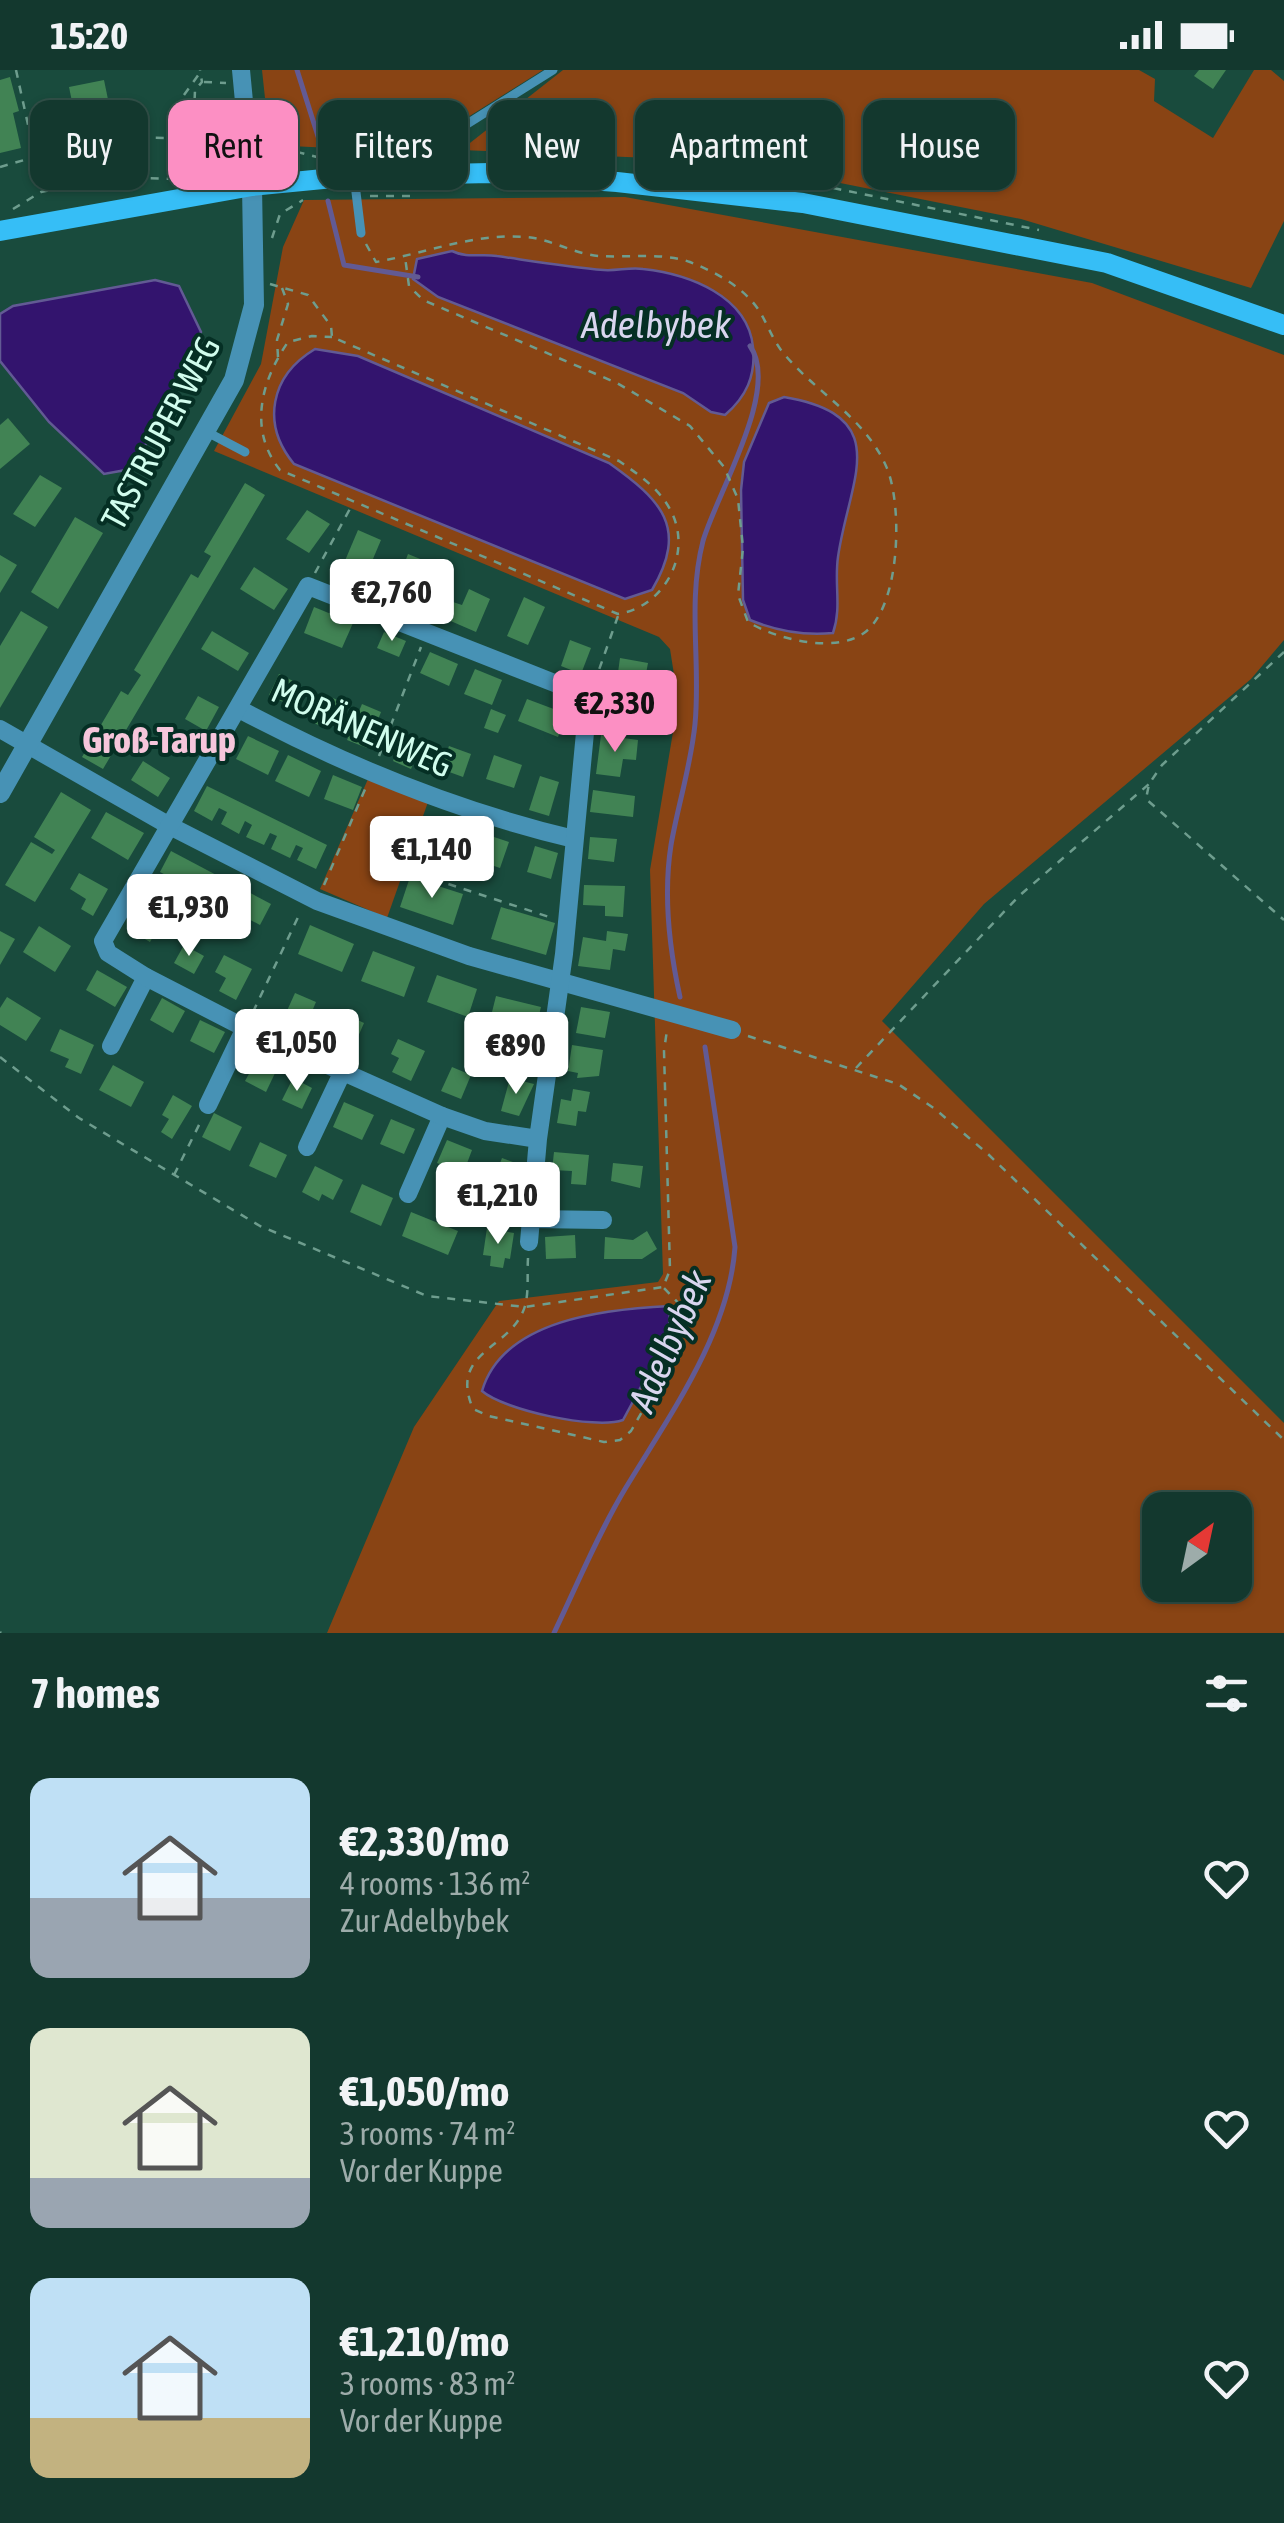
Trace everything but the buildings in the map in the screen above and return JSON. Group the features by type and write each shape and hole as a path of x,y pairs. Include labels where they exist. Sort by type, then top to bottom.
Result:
{"main road":[{"path":"468,175 490,173 802,203 1107,263 1284,325"},
{"path":"0,230 229,190"}],"street":[{"name":"TASTRUPER WEG","path":"0,792 234,380 246,344 255,263 252,190"},
{"path":"529,1242 588,702 562,686 308,586 103,941 108,954 245,1028 442,1116 485,1131 538,1139"},
{"name":"MORÄNENWEG","path":"238,709 372,774 522,826 574,839"},
{"path":"0,729 168,825 313,899 392,930 558,983 732,1030"},
{"path":"111,1046 146,977"},
{"path":"208,1106 245,1028"},
{"path":"307,1147 343,1071"},
{"path":"408,1194 442,1116"},
{"path":"533,1219 603,1220"}],"lane":[{"path":"468,123 553,70"},
{"path":"356,190 362,233"},
{"path":"204,431 245,452"}],"path":[{"path":"16,70 30,132"},
{"path":"200,71 202,82"},
{"path":"184,94 200,71"},
{"path":"148,138 166,138 186,130 194,116 195,90 202,82 242,77"},
{"path":"0,167 30,156"},
{"path":"0,216 41,192 114,177 168,179"},
{"path":"380,190 418,196"},
{"path":"271,250 280,214 315,196"},
{"path":"362,233 376,262 455,243 520,236 585,254 686,261 741,290 787,358 856,419 887,467 897,513 894,561 874,622 864,633 828,642 772,634 748,622 738,595 743,548 738,499 710,446 690,426 651,400 423,300 409,286 405,257"},
{"path":"278,357 277,340 288,304 281,287 308,294 330,326 332,338"},
{"path":"312,336 332,338 620,461 650,484 672,512 678,544 673,571 659,596 635,612 618,614 296,480 268,456 261,423 262,389 278,357 288,342 312,336"},
{"path":"308,586 353,504"},
{"path":"588,702 618,614"},
{"path":"245,1028 313,899 372,774 427,632"},
{"path":"855,1070 1019,896 1149,784 1162,765 1284,652"},
{"path":"1149,784 1146,799 1284,920"},
{"path":"418,874 549,917"},
{"path":"732,1030 809,1059 898,1084 988,1154 1284,1440"},
{"path":"174,1176 208,1106"},
{"path":"529,1242 525,1308 506,1335 476,1358 466,1381 472,1409 489,1416 604,1442 620,1440 631,1431 679,1346 684,1310 663,1286"}],"shaded area":[{"path":"262,70 543,70 495,100 488,100 488,104 468,117 468,100 318,100 318,147 298,146 298,100 265,100"},
{"path":"563,70 1139,70 1155,79 1154,101 1213,138 1254,70 1271,70 1284,81 1284,221 1251,288 1021,219 875,190 1015,190 1015,100 863,100 863,188 843,184 843,100 635,100 635,157 615,157 615,100 525,100"},
{"path":"488,129 488,151 468,150 468,145"},
{"path":"625,197 1092,283 1284,355 1284,640 1251,679 984,904 882,1021 1284,1423 1284,1633 327,1633 414,1427 499,1301 658,1282 663,1274 650,870 673,732 675,681 670,649 659,637 214,451 261,364 283,247 304,200"},
{"path":"368,779 428,802 387,918 320,889"}],"water":[{"name":"Adelbybek","path":"452,251 591,269 643,269 697,282 728,301 749,329 754,358 748,385 725,415 711,412 683,393 438,297 413,279 417,259"},
{"path":"155,280 179,286 201,332 139,458 131,469 104,474 49,422 0,361 0,314 13,306"},
{"path":"315,349 358,356 609,463 643,490 664,517 668,549 652,590 625,599 294,464 277,433 275,402 288,373"},
{"name":"Adelbybek","path":"784,397 819,406 841,419 853,435 857,455 855,477 838,557 833,633 801,633 760,624 750,620 743,600 744,462 769,403"},
{"path":"670,1306 669,1335 623,1420 592,1422 550,1416 509,1405 482,1391 494,1367 511,1348 534,1333 588,1315"}],"waterway":[{"name":"Adelbybek","path":"297,70 318,136"},
{"name":"Adelbybek","path":"328,201 344,265 418,277"},
{"name":"Adelbybek","path":"680,997 670,940 667,883 695,724 698,564 710,521 752,414 758,388 757,365 750,346"},
{"name":"Adelbybek","path":"554,1633 615,1506 678,1403 709,1343 730,1279 735,1247 705,1047"}],"district":[{"name":"Groß-Tarup","path":"159,740"}]}
